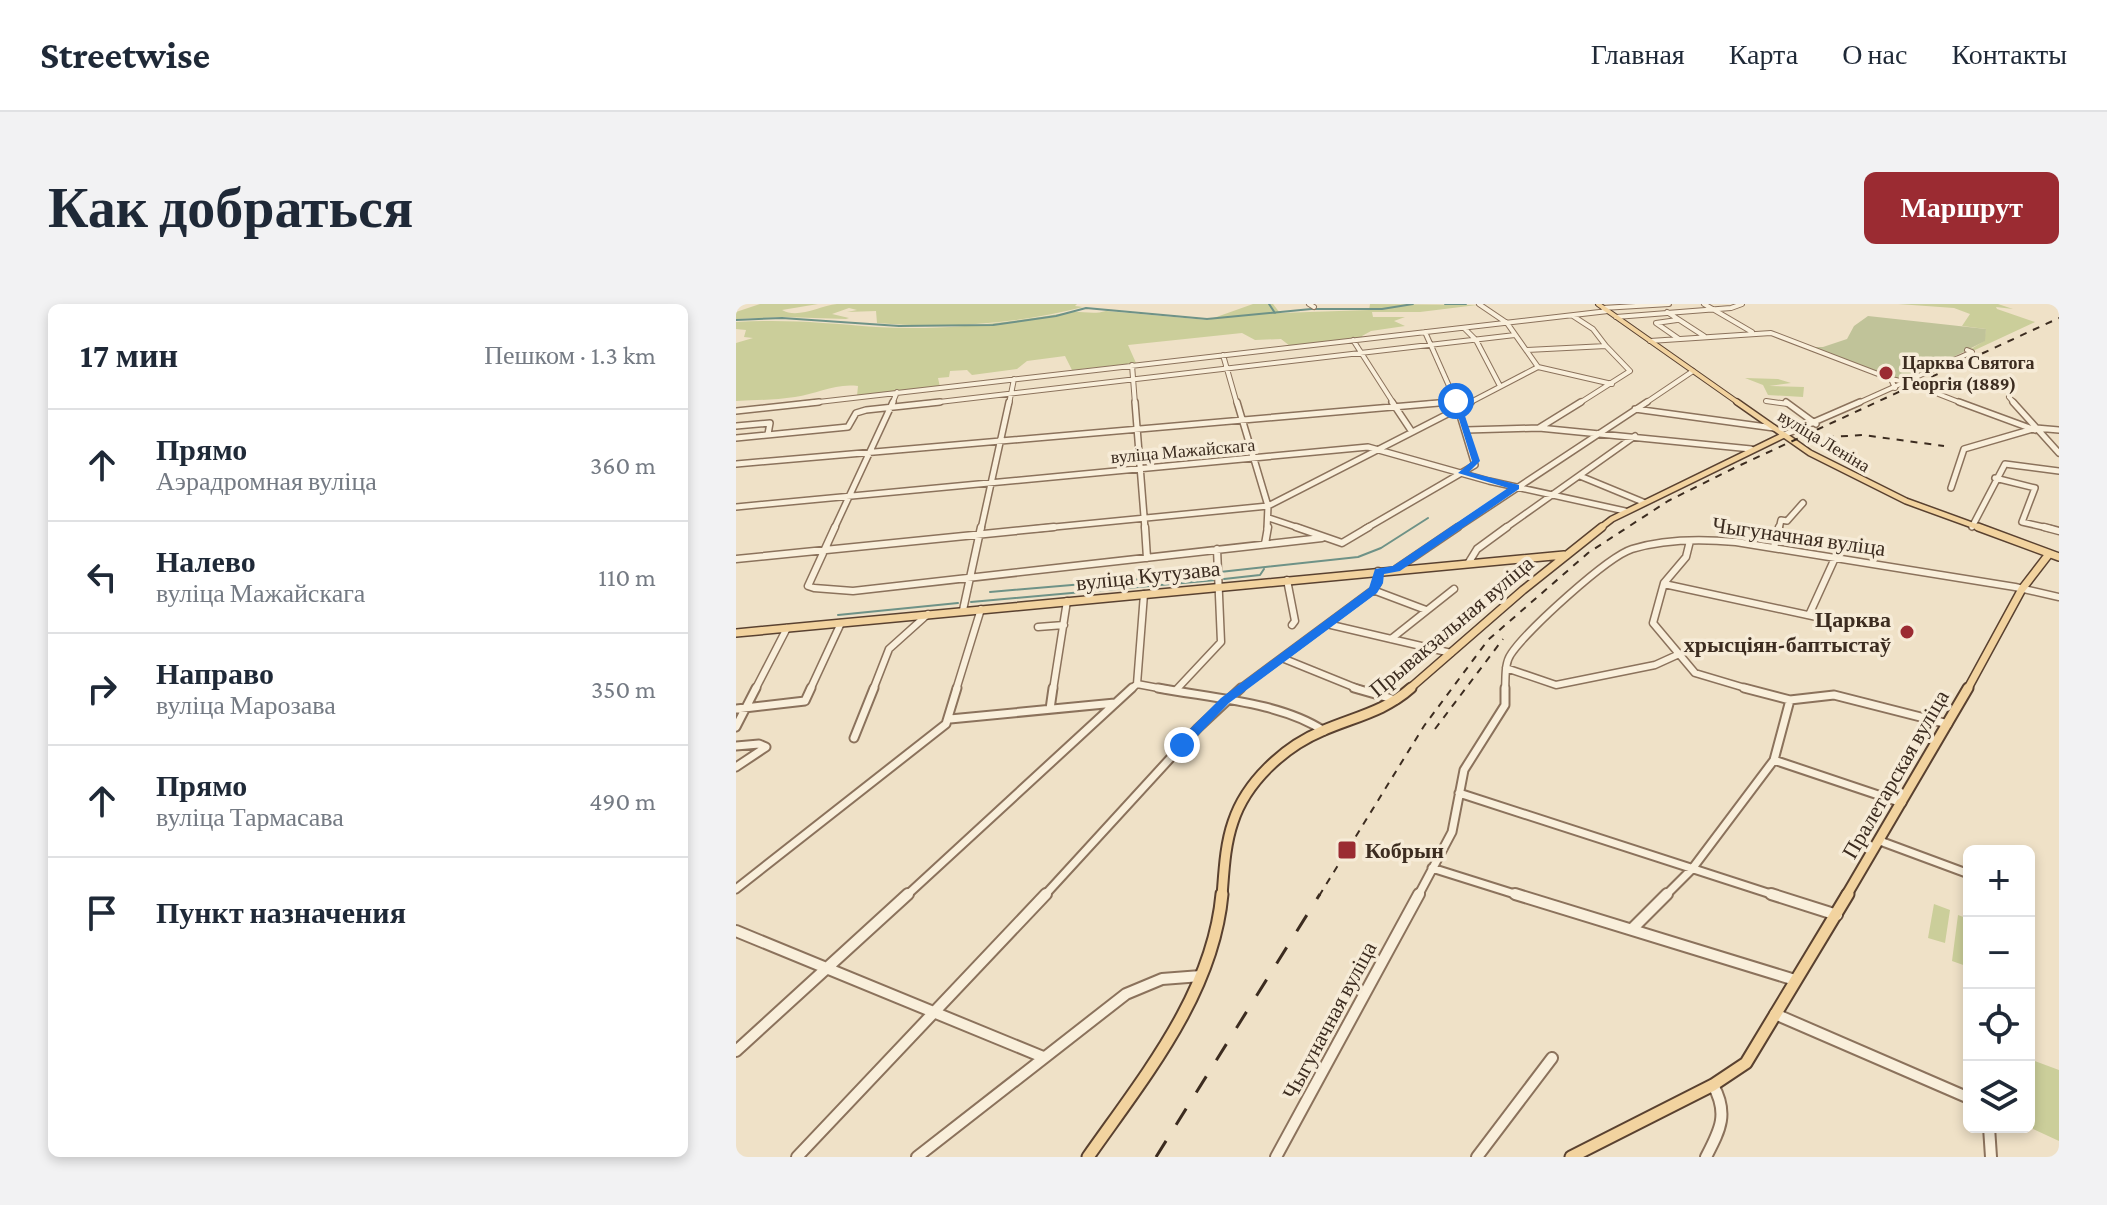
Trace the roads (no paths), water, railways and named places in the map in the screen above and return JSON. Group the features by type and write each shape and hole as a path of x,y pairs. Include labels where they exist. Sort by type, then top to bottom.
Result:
{"main road":[{"name":"вуліца Леніна","path":"1598,304 1784,435 1863,481 1972,527 2056,554"},
{"name":"Прывакзальная вуліца","path":"1088,1157 1148,1067 1201,976 1216,938 1224,864 1234,813 1274,763 1295,746 1324,731 1373,714 1397,700 1564,555 1625,511 1784,435"},
{"name":"Пралетарская вуліца","path":"1571,1157 1713,1085 1746,1063 1837,915 2022,589 2056,554"},
{"name":"вуліца Кутузава","path":"736,633 1564,555"}],"street":[{"path":"1479,304 1507,323 1538,367"},
{"path":"1657,304 1706,337"},
{"path":"736,411 1669,304"},
{"path":"1704,304 1754,333"},
{"path":"1616,317 1742,304"},
{"path":"1539,428 1630,371 1593,329 1572,315"},
{"path":"1679,319 1656,323 1679,339"},
{"path":"1464,328 1476,340 1500,386"},
{"path":"1425,332 1459,408 1476,463 1462,473"},
{"path":"1650,341 1776,334 1905,382"},
{"path":"736,438 848,427 858,412 891,407 1515,335"},
{"path":"1353,340 1412,432"},
{"path":"1527,350 1606,346"},
{"path":"1784,435 1816,424 1972,352 1967,350"},
{"path":"1223,355 1268,506 1265,544"},
{"path":"1132,365 1147,558"},
{"path":"736,559 1268,506 1538,367 1612,384"},
{"path":"1396,569 1693,371"},
{"path":"963,610 1014,379"},
{"path":"1891,379 1895,388"},
{"path":"1929,389 2037,430"},
{"path":"825,550 897,392"},
{"path":"2009,397 2059,453"},
{"path":"736,464 1456,401"},
{"path":"1766,401 1785,401 1816,424"},
{"path":"1635,409 1774,428"},
{"path":"736,426 770,423 768,434"},
{"path":"1466,430 1539,428 1751,449"},
{"path":"1951,488 1964,449 2037,430 2059,430"},
{"path":"1469,562 1477,549 1635,436"},
{"name":"вуліца Мажайскага","path":"736,507 1380,449 1515,487 1625,511"},
{"path":"1972,527 2005,464 2059,471"},
{"name":"вуліца Кутузава","path":"825,550 808,586 828,593 1322,538 1336,543 1345,542 1462,473"},
{"path":"1580,476 1643,502"},
{"path":"1995,478 2035,488 2022,522 2059,531"},
{"path":"1774,548 1781,520 1787,521 1803,503"},
{"path":"1269,518 1322,538"},
{"name":"Чыгуначная вуліца","path":"1276,1157 1452,832 1464,770 1505,705 1506,668 1510,655 1579,585 1617,557 1652,544 1711,540 2059,597"},
{"path":"1690,541 1691,548 1684,560 1664,584 1653,623 1695,673 1790,700 1834,695 1948,724"},
{"path":"1176,690 1221,642 1217,549"},
{"path":"1809,615 1835,558"},
{"path":"797,1157 1225,700 1373,590 1378,583 1378,571"},
{"path":"1287,580 1295,621 1292,625"},
{"path":"1664,584 1826,619"},
{"path":"1391,639 1454,589"},
{"path":"1373,590 1426,610"},
{"path":"736,1051 1137,684 1144,594"},
{"path":"1050,709 1067,601"},
{"path":"950,719 981,609"},
{"path":"854,738 889,649 928,614"},
{"path":"736,709 805,701 841,623"},
{"path":"1327,624 1451,653"},
{"path":"1038,627 1064,625"},
{"path":"736,727 787,628"},
{"path":"1506,668 1556,685 1655,665 1677,655"},
{"path":"1282,658 1350,687 1397,700"},
{"path":"1137,684 1282,712 1306,719 1324,731"},
{"path":"1632,929 1692,869 1774,760 1790,700"},
{"path":"736,889 950,719 1115,703"},
{"path":"736,746 759,744 766,747 736,767"},
{"path":"1774,760 1902,803"},
{"path":"1459,793 1837,915"},
{"path":"1880,841 1963,872"},
{"path":"1432,868 1795,980"},
{"path":"736,931 1043,1057"},
{"path":"917,1157 1043,1057 1144,983 1177,976 1201,976"},
{"path":"1775,1014 1963,1095"},
{"path":"1477,1157 1552,1058"},
{"path":"1706,1157 1726,1117 1722,1100 1713,1085"},
{"path":"1989,1133 1991,1157"}],"waterway":[{"path":"1269,304 1275,312"},
{"path":"1275,312 1382,309 1413,304"},
{"path":"1445,304 1466,304"},
{"path":"736,320 782,318 899,326 993,325 1056,316 1086,308 1207,319 1275,312"},
{"path":"1220,572 1358,557 1381,548 1428,518"},
{"path":"1224,579 1260,575 1264,569"},
{"path":"990,592 1213,573"},
{"path":"971,602 1216,580"},
{"path":"838,615 958,603"}],"railway":[{"path":"1319,896 1424,726 1488,640 1588,553 1668,501 1734,468 2059,318"},
{"path":"1813,438 1863,435 1944,446"},
{"path":"1435,729 1503,639"},
{"path":"1156,1157 1320,894"}],"place":[{"name":"Царква Святога Георгія (1889)","path":"1886,373"},
{"name":"Царква хрысціян-баптыстаў","path":"1907,632"},
{"name":"Кобрын","path":"1347,850"}]}
